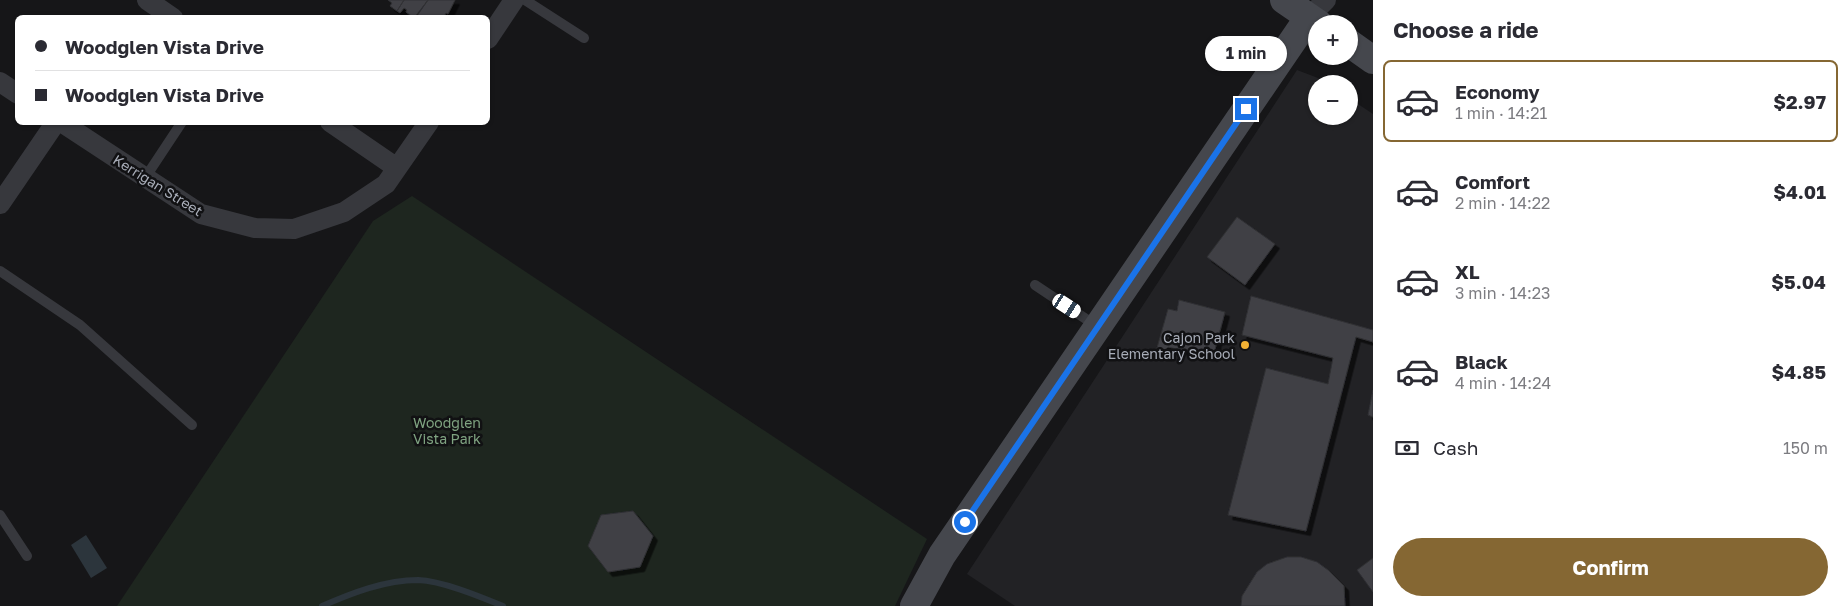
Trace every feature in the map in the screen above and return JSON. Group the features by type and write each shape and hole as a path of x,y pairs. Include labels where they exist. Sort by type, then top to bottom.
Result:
{"main road":[{"path":"914,606 942,555 1318,14 1284,0"},
{"path":"1358,50 1373,60"}],"street":[{"path":"147,0 169,15"},
{"path":"490,36 514,0"},
{"path":"0,82 15,92"},
{"path":"0,204 54,125"},
{"name":"Kerrigan Street","path":"66,125 201,214 255,228 294,229 344,212 386,184 427,125"},
{"path":"334,125 397,168"}],"lane":[{"path":"525,0 584,38"},
{"path":"145,178 180,125"},
{"path":"0,271 80,325 192,425"},
{"path":"1035,286 1099,327"},
{"path":"0,515 27,556"}],"shaded area":[{"name":"Cajon Park Elementary School","path":"1297,70 1310,75 1308,75 1308,125 1358,125 1358,104 1373,114 1373,606 1015,606 967,574"},
{"path":"86,535 107,568 91,578 71,545"}],"green space":[{"name":"Woodglen Vista Park","path":"412,196 927,539 895,606 117,606 373,221"}],"building":[{"path":"388,0 404,0 397,11 390,6 392,3"},
{"path":"404,0 428,0 416,15 410,15 404,8 400,13 397,11"},
{"path":"428,0 455,0 448,14 418,15"},
{"path":"1237,217 1275,244 1245,285 1207,257"},
{"path":"1251,296 1373,330 1373,342 1356,337 1306,531 1228,515 1266,368 1328,384 1333,358 1242,335"},
{"path":"1179,300 1225,312 1213,357 1168,347 1165,350 1157,348 1168,309 1177,311"},
{"path":"1373,390 1373,417 1368,415"},
{"path":"633,511 653,536 640,567 608,572 588,546 601,515"},
{"path":"1287,557 1301,557 1317,562 1328,570 1344,586 1345,606 1241,606 1242,596 1257,572 1267,564"},
{"path":"1373,558 1373,592 1357,570"}],"waterway":[{"path":"322,606 381,585 418,580 450,586 503,606"}],"place":[{"name":"Cajon Park Elementary School","path":"1245,345"}],"route":[{"path":"965,522 1246,109"}]}
